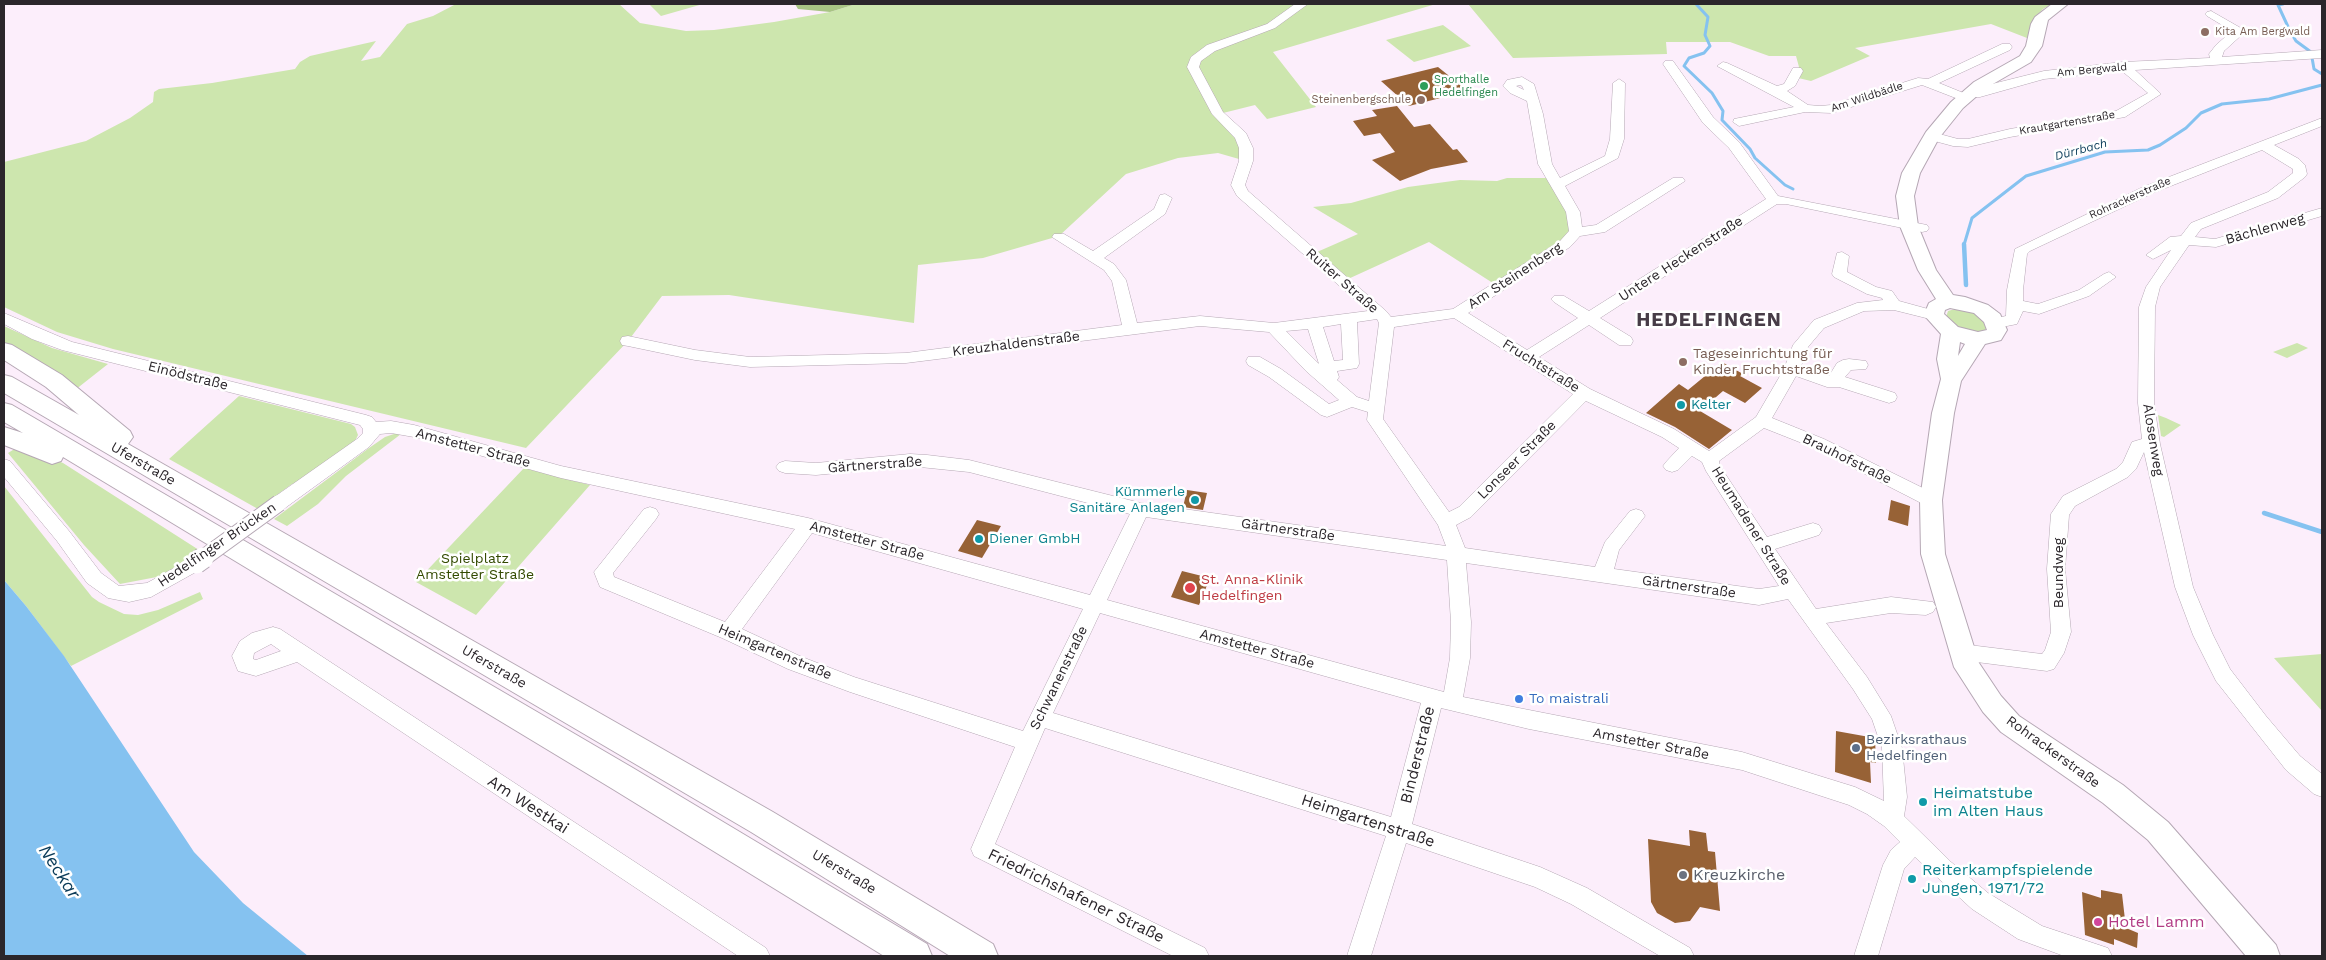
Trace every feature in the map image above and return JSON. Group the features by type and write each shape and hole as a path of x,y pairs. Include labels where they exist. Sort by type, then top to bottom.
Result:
{"highway":[{"path":"4,350 44,373 74,396 106,426 124,439 130,457"},
{"name":"Uferstraße","path":"4,383 762,822 981,956"},
{"name":"Uferstraße","path":"4,411 916,956"},
{"path":"4,435 45,451 99,482 132,486"}],"main road":[{"path":"1948,306 1940,323 1951,332 1978,339 1994,335 1997,330 1996,323 1988,314 1948,306 1928,270 1915,227 1919,190 1937,138 1957,105 1988,80 2026,59 2034,46 2038,24 2042,17 2061,4"},
{"name":"Rohrackerstraße","path":"1951,332 1947,359 1950,378 1943,413 1931,500 1933,554 1967,667 2001,715 2022,732 2113,794 2158,831 2216,896 2254,949"},
{"name":"Rohrackerstraße","path":"1950,378 1964,363 1978,339"}],"street":[{"name":"Ruiter Straße","path":"1302,4 1271,26 1205,52 1195,60 1193,67 1196,76 1218,114 1241,136 1246,148 1246,161 1238,185 1242,193 1384,318 1375,420 1379,429 1446,522 1455,543 1461,622 1460,658 1443,700"},
{"path":"2211,14 2240,30 2215,54 2216,60"},
{"name":"Am Wildbädle","path":"1739,122 1805,108 1832,109 1916,82 1929,82 2006,47"},
{"name":"Am Bergwald","path":"1969,95 2008,83 2044,75 2123,66 2322,54"},
{"path":"1669,64 1705,116 1734,145 1774,200 1786,200 1915,227"},
{"name":"Am Wildbädle","path":"1723,66 1777,91 1805,108"},
{"name":"Krautgartenstraße","path":"1937,138 1958,143 1968,142 2120,114 2155,94 2123,66"},
{"path":"1777,91 1790,86 1797,71"},
{"path":"1929,82 1969,95"},
{"path":"1556,185 1611,158 1617,139 1618,83"},
{"name":"Am Steinenberg","path":"1457,313 1565,244 1576,232 1573,212 1545,164 1542,139 1532,99"},
{"name":"Rohrackerstraße","path":"2016,305 2016,282 2020,252 2024,248 2148,190 2322,122"},
{"name":"Alosenweg","path":"2263,145 2294,162 2300,168 2300,174 2273,195 2196,226 2153,286 2147,307 2146,403 2151,444 2184,587 2202,635 2223,675 2258,722 2294,763 2322,787"},
{"path":"1576,232 1600,229 1678,181"},
{"path":"1095,257 1160,211 1165,198"},
{"name":"Untere Heckenstraße","path":"1526,358 1774,200"},
{"name":"Bächlenweg","path":"2153,255 2175,240 2216,243 2322,212"},
{"path":"1059,237 1109,267 1119,280 1131,329"},
{"name":"Heumadener Straße","path":"1842,256 1840,274 1872,291 1887,294 1894,305"},
{"path":"1996,323 2012,320 2016,305 2039,308 2084,293 2109,277"},
{"path":"1559,299 1625,341"},
{"name":"Heumadener Straße","path":"1892,819 1896,797 1892,748 1881,716 1860,683 1792,591 1712,467 1710,459 1746,435 1762,421 1792,369 1801,345 1819,324 1862,306 1948,306"},
{"path":"1384,318 1457,313"},
{"name":"Fruchtstraße","path":"1457,313 1584,393 1668,433 1710,459"},
{"name":"Einödstraße","path":"4,318 38,335 68,346 366,421 372,428"},
{"name":"Kreuzhaldenstraße","path":"628,341 695,355 750,362 906,358 1200,321 1274,328 1314,322 1384,318"},
{"path":"1330,375 1351,364 1349,319"},
{"path":"1314,322 1330,375 1351,400 1375,408"},
{"path":"1274,328 1312,367 1330,375"},
{"path":"1254,361 1275,373 1327,411 1351,400"},
{"path":"1792,369 1833,383 1843,367 1848,364 1860,365"},
{"path":"1835,380 1889,397"},
{"name":"Lonseer Straße","path":"1446,522 1466,512 1584,393"},
{"name":"Brauhofstraße","path":"1762,421 1818,442 1931,500"},
{"name":"Hedelfinger Brücken","path":"4,465 63,536 94,578 115,593 130,594 151,590 196,563 362,443 371,435 372,428"},
{"name":"Amstetter Straße","path":"372,428 405,429 561,472 808,525 1443,700 1539,722 1742,762 1855,797 1892,819 1954,879 2000,916 2039,937 2100,956"},
{"name":"Beundweg","path":"1961,652 2047,663 2054,653 2060,632 2056,569 2060,514 2069,502 2122,473 2130,466 2138,446 2151,444"},
{"path":"1672,466 1691,447"},
{"name":"Gärtnerstraße","path":"785,467 816,468 910,460 969,466 1141,510 1759,597 1792,591"},
{"name":"Schwanenstraße","path":"982,850 1028,742 1141,510"},
{"name":"Heimgartenstraße","path":"650,514 603,572 607,582 729,632 795,663 850,684 1028,742"},
{"path":"1604,575 1605,561 1611,547 1636,516"},
{"path":"729,632 808,525"},
{"path":"1764,545 1813,530"},
{"path":"1812,618 1891,605 1926,607"},
{"name":"Am Westkai","path":"298,653 758,956"},
{"name":"Binderstraße","path":"1359,956 1443,700"},
{"name":"Heimgartenstraße","path":"1040,718 1399,830 1540,878 1579,896 1682,956"},
{"path":"1866,956 1894,865 1899,856 1915,842"},
{"name":"Friedrichshafener Straße","path":"982,850 1197,956"}],"green space":[{"path":"456,4 619,4 640,23 686,31 714,30 774,22 830,12 856,4 1436,4 1273,52 1316,107 1267,119 1255,105 1219,114 1241,136 1246,161 1218,153 1178,158 1126,174 1059,236 983,258 918,265 914,323 729,295 662,296 628,341 526,448 113,349 57,332 4,307 4,162 86,141 130,118 153,102 154,92 159,89 212,83 295,69 300,62 310,56 376,41 361,61 380,57 407,24 433,16"},
{"path":"649,4 703,4 661,16"},
{"path":"795,4 856,4 830,12 798,9"},
{"path":"1468,4 2052,4 2043,9 2035,18 2027,38 1991,24 1855,48 1870,56 1811,81 1794,77 1799,67 1796,56 1769,56 1730,42 1666,42 1667,54 1513,58"},
{"path":"1443,25 1471,46 1414,62 1386,40"},
{"path":"1507,178 1552,178 1576,232 1499,287 1429,242 1348,279 1317,252 1358,234 1313,207 1351,203 1408,187 1460,180 1497,181"},
{"path":"1958,308 1982,316 1987,327 1985,330 1977,332 1958,328 1946,317 1948,311"},
{"path":"4,326 52,348 108,364 75,390 48,369 4,344"},
{"path":"2297,343 2308,348 2287,358 2273,352"},
{"path":"239,396 351,424 355,427 358,435 355,441 296,486 292,484 258,509 169,459"},
{"path":"2158,415 2181,425 2164,437 2161,436"},
{"path":"397,433 401,434 346,476 318,504 287,526 274,519 369,448 385,437"},
{"path":"21,445 63,463 199,550 162,576 120,584 84,545 8,453"},
{"name":"Spielplatz Amstetter Straße","path":"524,468 590,485 476,615 416,582"},
{"path":"4,486 92,597 99,602 124,614 138,615 158,610 200,592 203,599 71,666 4,580"},
{"path":"2322,654 2322,711 2274,658"}],"water":[{"name":"Neckar","path":"4,580 64,656 194,852 243,903 308,956 4,956"}],"building":[{"name":"Sporthalle Hedelfingen","path":"1438,67 1468,91 1409,106 1381,81"},
{"path":"1397,106 1414,127 1430,124 1453,150 1457,149 1468,162 1431,169 1400,181 1372,160 1395,152 1380,133 1364,136 1353,121 1377,116 1372,110"},
{"name":"Kelter","path":"1722,362 1743,374 1740,376 1762,388 1745,403 1723,391 1700,411 1732,430 1709,449 1675,427 1646,413 1679,384 1688,390"},
{"name":"Kümmerle Sanitäre Anlagen","path":"1187,490 1207,493 1203,510 1183,507"},
{"path":"1891,500 1910,506 1908,526 1888,520"},
{"name":"Diener GmbH","path":"977,520 1001,526 982,558 958,551"},
{"name":"St. Anna-Klinik Hedelfingen","path":"1182,571 1210,578 1199,605 1171,597"},
{"name":"Bezirksrathaus Hedelfingen","path":"1836,731 1875,738 1876,763 1870,762 1871,783 1835,772"},
{"name":"Kreuzkirche","path":"1689,830 1706,833 1708,851 1715,852 1720,911 1700,907 1690,921 1675,923 1657,913 1651,902 1648,839 1690,846"},
{"name":"Hotel Lamm","path":"2101,890 2122,894 2126,928 2138,933 2137,948 2114,939 2114,945 2085,935 2082,892 2101,898"}],"waterway":[{"path":"1696,4 1708,17 1705,35 1710,46 1704,53 1689,58 1684,66 1712,93 1723,111 1722,120 1750,149 1755,158 1785,185 1793,189"},
{"name":"Dürrbach","path":"2283,4 2278,5 2290,31 2296,41 2311,52 2314,69 2322,74"},
{"name":"Dürrbach","path":"1964,245 1972,218 2026,176 2105,152 2148,150 2160,145 2186,128 2201,113 2222,104 2269,99 2322,85"},
{"name":"Dürrbach","path":"1964,245 1966,285"},
{"path":"2264,513 2322,532"}],"place":[{"name":"Kita Am Bergwald","path":"2205,32"},
{"name":"Sporthalle Hedelfingen","path":"1424,86"},
{"name":"Steinenbergschule","path":"1421,100"},
{"name":"Tageseinrichtung für Kinder Fruchtstraße","path":"1683,362"},
{"name":"Kelter","path":"1681,405"},
{"name":"Kümmerle Sanitäre Anlagen","path":"1195,500"},
{"name":"Diener GmbH","path":"979,539"},
{"name":"St. Anna-Klinik Hedelfingen","path":"1190,588"},
{"name":"To maistrali","path":"1519,699"},
{"name":"Bezirksrathaus Hedelfingen","path":"1856,748"},
{"name":"Heimatstube im Alten Haus","path":"1923,802"},
{"name":"Kreuzkirche","path":"1683,875"},
{"name":"Reiterkampfspielende Jungen, 1971/72","path":"1912,879"},
{"name":"Hotel Lamm","path":"2098,922"}],"district":[{"name":"HEDELFINGEN","path":"1709,320"}]}
